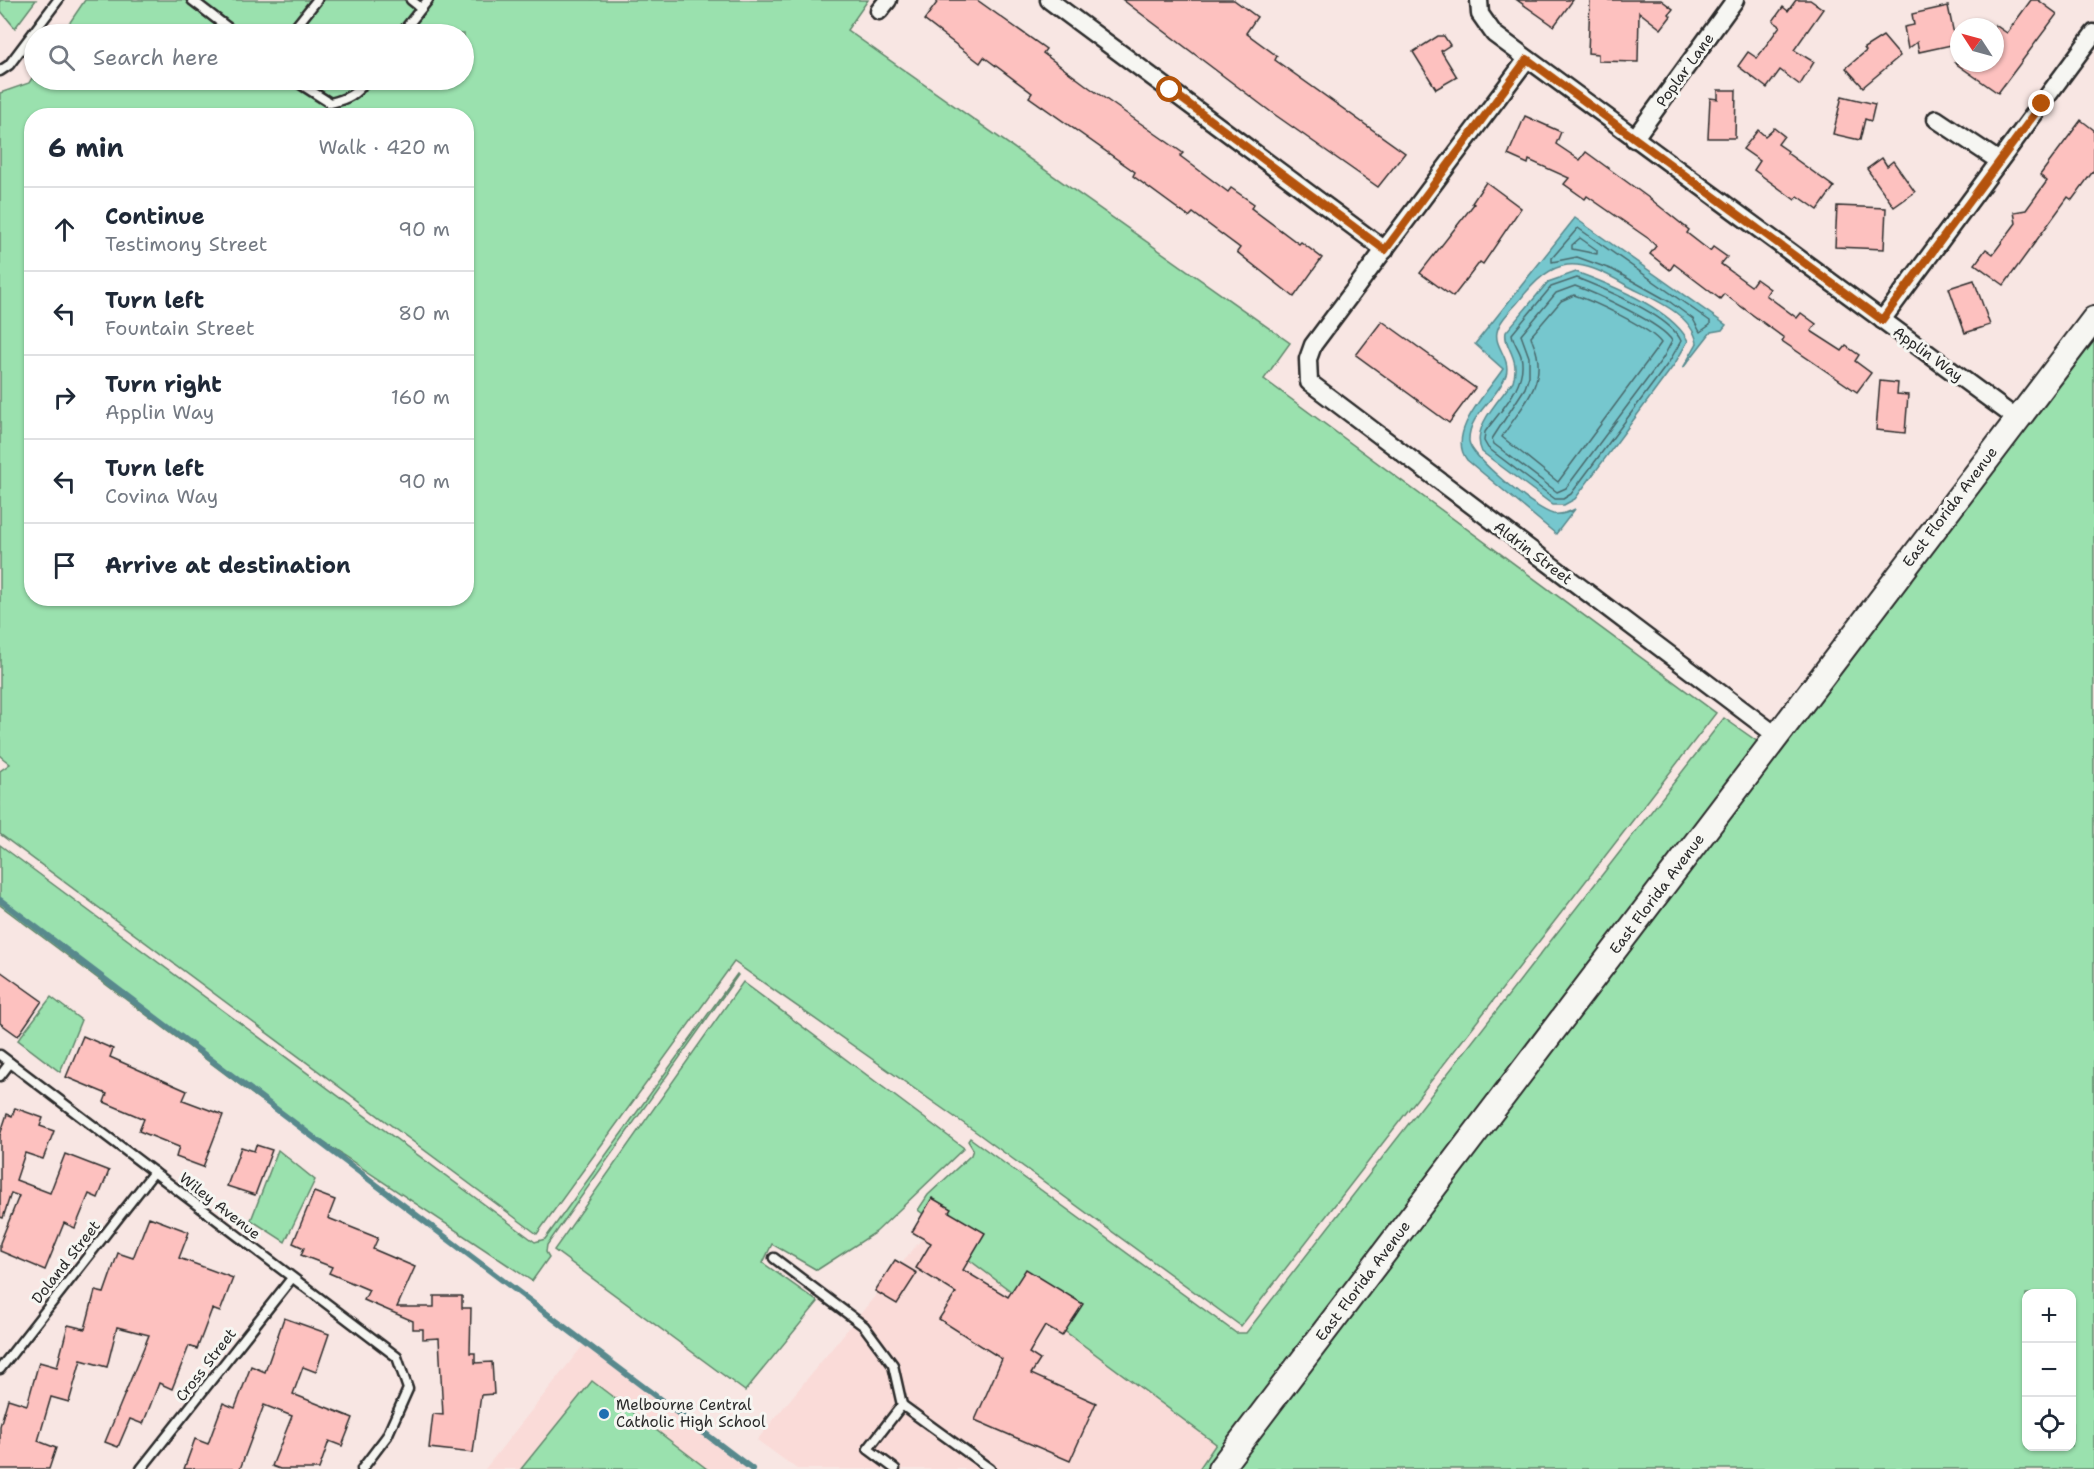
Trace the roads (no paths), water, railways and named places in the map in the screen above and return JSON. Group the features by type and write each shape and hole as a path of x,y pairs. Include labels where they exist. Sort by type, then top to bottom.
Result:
{"street":[{"path":"1049,0 1385,250 1527,59"},
{"name":"Applin Way","path":"1479,0 1480,14 1486,26 1527,59 2017,419"},
{"name":"Poplar Lane","path":"1634,139 1735,0"},
{"path":"1882,320 2094,33"},
{"path":"1936,119 1999,161"},
{"name":"Aldrin Street","path":"1385,250 1314,345 1308,359 1309,382 1320,393 1777,736"},
{"name":"East Florida Avenue","path":"1220,1469 2094,319"}],"lane":[{"path":"40,24 58,0"},
{"path":"192,0 223,24"},
{"path":"298,24 317,0"},
{"path":"411,0 422,8"},
{"path":"409,24 428,0"},
{"path":"0,70 9,65 24,45"},
{"path":"310,90 330,103 347,99 359,90"},
{"name":"Wiley Avenue","path":"0,1055 398,1357 408,1389 387,1436 362,1469"},
{"path":"0,1076 10,1063"},
{"name":"Doland Street","path":"0,1369 154,1172"},
{"path":"774,1258 864,1326 893,1365 902,1405 990,1469"},
{"name":"Cross Street","path":"141,1469 292,1278"},
{"path":"895,1469 868,1449 902,1405"}],"water":[{"path":"1575,218 1726,325 1722,330 1711,332 1683,368 1697,343 1693,332 1679,315 1609,275 1580,265 1555,268 1543,275 1506,316 1498,328 1497,337 1506,363 1506,375 1497,392 1473,423 1469,441 1480,459 1533,503 1553,514 1575,509 1556,534 1467,460 1462,449 1462,438 1471,413 1503,369 1475,344"},
{"path":"1576,272 1605,283 1654,308 1680,329 1688,341 1674,365 1575,499 1564,505 1553,505 1482,452 1479,443 1483,424 1513,381 1515,373 1514,359 1507,343 1506,332 1548,282"}],"waterway":[{"path":"0,900 752,1469"}],"place":[{"name":"Melbourne Central Catholic High School","path":"604,1414"}]}
